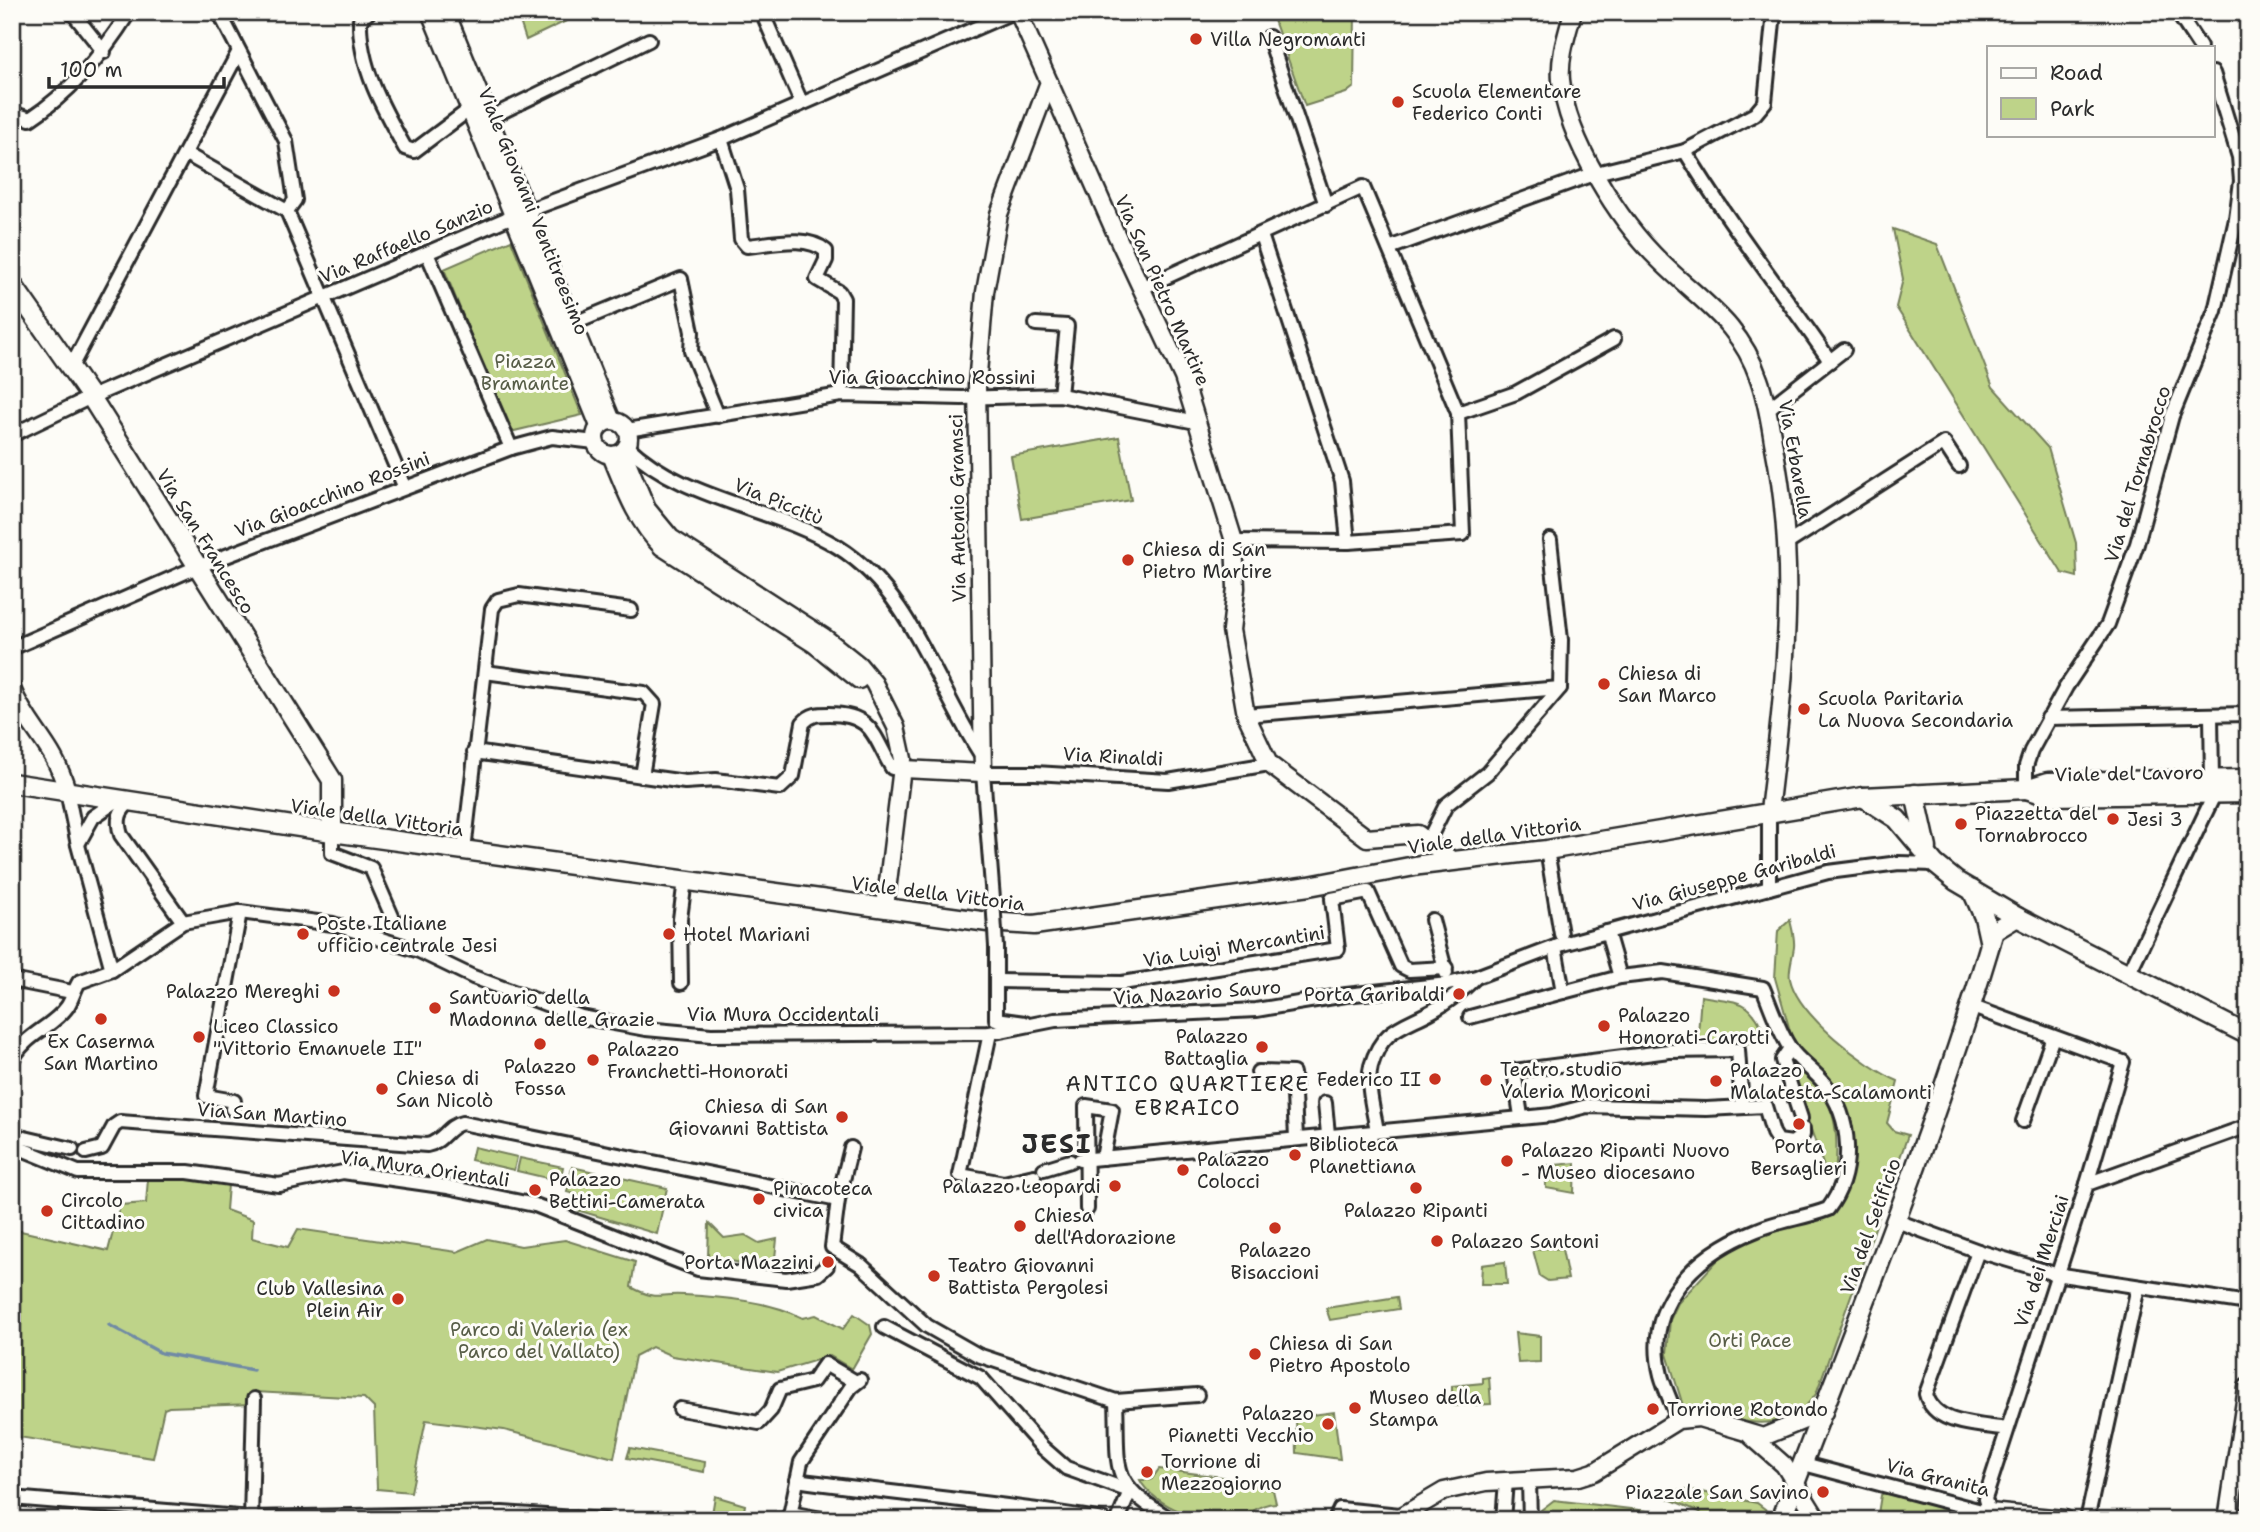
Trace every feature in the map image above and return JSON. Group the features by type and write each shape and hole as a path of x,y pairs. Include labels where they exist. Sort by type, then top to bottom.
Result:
{"main road":[{"name":"Via San Francesco","path":"12,284 91,397 332,780 332,832"},
{"name":"Viale del Lavoro","path":"2025,789 2049,796 2214,786 2248,779"},
{"name":"Viale della Vittoria","path":"12,783 332,832 885,908 1034,925 1297,888 1453,861 1547,850 1863,797 2025,789"},
{"name":"Viale del Lavoro","path":"2214,786 2248,793"},
{"path":"1915,794 1920,827 1935,864"},
{"path":"1863,797 1897,819 1935,864 1972,890 2017,917 2248,1035"},
{"path":"1972,890 1984,917 1990,944"},
{"name":"Via del Setificio","path":"1781,1520 1824,1412 1894,1220 1990,944 1999,926 2017,917"},
{"path":"2228,1520 2248,1388"},
{"path":"1953,1520 1989,1513"},
{"name":"Via Granita","path":"1989,1513 2064,1520"}],"street":[{"path":"72,12 104,52"},
{"path":"12,113 30,119 44,109 104,52 129,12"},
{"path":"219,12 286,141 295,200 287,211"},
{"path":"369,12 360,20 359,46 371,79 405,148 414,151 470,110"},
{"name":"Viale Giovanni Ventitreesimo","path":"430,12 470,110 520,214 566,327 602,430 601,452 622,446 647,509 671,538 841,649 874,683 900,741 885,908"},
{"name":"Viale Giovanni Ventitreesimo","path":"446,12 489,118 520,214"},
{"path":"762,12 801,102"},
{"path":"1016,12 1049,82"},
{"name":"Via Raffaello Sanzio","path":"12,435 91,397 427,253 520,214 721,139 801,102 1016,12"},
{"name":"Via Erbarella","path":"1573,12 1564,44 1561,79 1578,138 1612,201 1659,260 1729,323 1746,348 1768,409 1785,503 1788,543 1785,676 1769,811"},
{"path":"1389,248 1596,173 1685,151 1755,114 1765,102 1774,12"},
{"path":"2177,12 2199,46"},
{"path":"1269,37 1326,205"},
{"path":"489,118 649,40"},
{"path":"70,369 238,53"},
{"name":"Via del Tornabrocco","path":"2025,789 2028,760 2048,718 2108,624 2137,544 2172,416 2215,311 2236,219 2241,181 2239,157 2214,77"},
{"name":"Via San Pietro Martire","path":"1049,82 1183,377 1234,541 1236,588 1231,630 1246,715 1269,764"},
{"name":"Via Antonio Gramsci","path":"996,1019 998,981 982,756 977,397 985,292 999,214 1049,82"},
{"path":"721,139 737,189 741,239 747,246 797,242 812,243 826,251 826,260 817,279 839,292 843,299 841,395"},
{"path":"1685,151 1715,201 1771,275 1830,361"},
{"path":"186,154 287,211 404,486"},
{"path":"1142,288 1363,187 1458,413 1463,534 1348,542 1234,541"},
{"path":"1261,235 1342,481 1348,542"},
{"path":"427,253 511,448"},
{"path":"566,327 681,279 692,331 691,351 718,416"},
{"path":"1036,324 1067,326 1060,395"},
{"path":"1458,413 1516,393 1614,340"},
{"path":"1768,409 1844,350"},
{"name":"Via Gioacchino Rossini","path":"622,446 718,416 841,395 1060,395 1196,422"},
{"path":"602,430 621,423 622,446"},
{"name":"Via Gioacchino Rossini","path":"12,648 197,567 404,486 511,448 552,437 602,430"},
{"path":"1788,543 1912,460 1944,443 1959,466"},
{"name":"Via Piccitù","path":"622,446 647,466 746,509 808,531 839,548 864,567 900,608 961,724 982,756"},
{"path":"1428,841 1446,805 1487,773 1560,688 1560,640 1550,540"},
{"path":"464,850 492,609 498,600 506,596 631,610"},
{"path":"485,672 644,693 654,704 642,776"},
{"path":"1246,715 1560,688"},
{"path":"12,689 19,706 54,754 67,791 78,845 112,970"},
{"path":"474,752 685,782 716,780 780,788 793,776 803,723 816,714 847,714 862,720 898,768"},
{"path":"2048,718 2248,714"},
{"path":"2128,975 2214,786 2211,715"},
{"path":"961,724 971,728 982,721"},
{"path":"1269,764 1367,838 1418,834 1453,861"},
{"name":"Via Rinaldi","path":"898,768 983,773 1035,772 1168,781 1269,764"},
{"path":"78,845 93,817 125,800"},
{"path":"125,800 117,824 121,835 183,922"},
{"path":"1769,811 1769,888"},
{"path":"332,832 332,853 372,868 394,921"},
{"path":"1910,863 1917,854 1918,842"},
{"path":"1547,850 1562,934"},
{"name":"Via Giuseppe Garibaldi","path":"1447,984 1476,977 1555,947 1828,872 1910,863 1935,864"},
{"path":"681,983 680,919 685,880"},
{"name":"Via Luigi Mercantini","path":"998,981 1122,983 1338,949 1332,899 1368,892 1401,966 1409,970 1446,968"},
{"path":"232,1109 234,1101 206,1096 240,912"},
{"name":"Via Mura Occidentali","path":"72,992 79,982 112,970 183,922 240,912 333,924 419,951 472,977 581,1017 646,1029 711,1035 990,1032"},
{"path":"1432,920 1446,968 1447,984"},
{"path":"1607,932 1620,977"},
{"path":"1555,947 1563,992"},
{"path":"1470,1017 1620,977 1663,972 1763,988 1790,1048 1824,1083 1839,1104 1847,1151 1845,1178 1829,1209 1756,1230 1702,1258 1667,1298 1660,1322 1657,1348 1661,1374 1678,1420"},
{"path":"1373,1131 1371,1067 1391,1031 1399,1024 1432,1011 1459,994 1476,977"},
{"path":"12,980 72,992 68,1007 14,1053"},
{"name":"Via Nazario Sauro","path":"990,1032 1055,1020 1256,1010 1346,995 1447,984"},
{"path":"1970,1006 2123,1062 2087,1184"},
{"name":"Via Nazario Sauro","path":"996,1019 1033,1024"},
{"path":"990,1032 960,1175 1004,1183 1039,1172 1052,1164 1079,1160 1328,1134 1552,1115 1587,1106 1765,1105 1773,1133 1778,1141 1787,1144 1798,1140 1802,1123 1782,1060 1790,1048"},
{"path":"2023,1121 2053,1037"},
{"path":"1523,1116 1514,1071 1669,1051 1738,1050 1742,1107"},
{"path":"1258,1072 1293,1073 1296,1138"},
{"path":"1325,1103 1328,1134"},
{"path":"1087,1209 1079,1160 1086,1106 1112,1110 1107,1158"},
{"name":"Via San Martino","path":"86,1152 102,1148 114,1126 120,1122 427,1145 440,1140 450,1128 462,1123 838,1200"},
{"name":"Via dei Merciai","path":"1989,1513 1985,1499 2055,1274 2087,1184 2248,1126"},
{"path":"12,1135 72,1149"},
{"name":"Via Mura Orientali","path":"12,1144 78,1172 188,1172 279,1185 343,1172 447,1187 536,1205 698,1269 786,1279 818,1274 829,1260"},
{"path":"851,1148 838,1200 829,1260 875,1278 909,1312 978,1355 1116,1401 1197,1395"},
{"path":"1894,1220 1978,1251 2055,1274 2248,1303"},
{"path":"1978,1251 1926,1394 1929,1405 1939,1416 2007,1429"},
{"path":"2087,1520 2138,1287"},
{"path":"884,1326 981,1378 1041,1447 1066,1468 1130,1492 1172,1520"},
{"path":"680,1409 758,1423 771,1410 779,1389 813,1381 825,1364 858,1381 801,1462 790,1516 827,1520"},
{"path":"251,1519 254,1399"},
{"path":"1116,1401 1120,1475 1130,1492"},
{"path":"1335,1520 1340,1509 1399,1518 1444,1491 1486,1482 1578,1477 1594,1472 1678,1420 1699,1419 1744,1429 1763,1437 1824,1412"},
{"path":"1744,1429 1784,1465 1797,1481 1806,1505 1818,1520"},
{"name":"Via Granita","path":"1804,1464 1989,1513"},
{"path":"797,1480 878,1492 1021,1505 1103,1520"},
{"path":"1503,1520 1506,1481"},
{"path":"1529,1481 1531,1520"},
{"path":"1118,1520 1130,1492"},
{"path":"12,1498 251,1519 501,1516 605,1520"}],"green space":[{"path":"517,12 580,12 581,14 526,40"},
{"path":"1271,12 1355,12 1354,87 1346,93 1305,106"},
{"path":"1893,229 1937,244 1993,387 2048,448 2076,543 2077,577 2062,573 1896,307 1903,279"},
{"name":"Piazza Bramante","path":"511,240 582,415 510,432 444,269"},
{"path":"1119,437 1131,500 1022,519 1011,456"},
{"name":"Orti Pace","path":"1790,920 1794,944 1790,979 1796,993 1819,1023 1851,1052 1898,1081 1887,1123 1894,1131 1908,1135 1816,1394 1802,1409 1787,1418 1772,1422 1738,1421 1685,1412 1667,1354 1670,1320 1678,1303 1725,1252 1755,1235 1830,1213 1841,1203 1851,1180 1852,1149 1845,1104 1828,1079 1794,1045 1775,978 1778,931"},
{"path":"1701,996 1742,1004 1754,1014 1766,1036 1741,1046 1697,1046"},
{"path":"1802,1073 1823,1095 1834,1119 1837,1146 1835,1176 1826,1173 1793,1077"},
{"path":"474,1147 517,1157 514,1170 471,1160"},
{"path":"520,1158 563,1167 560,1181 517,1171"},
{"path":"1575,1163 1574,1193 1546,1188 1545,1166"},
{"path":"572,1167 667,1188 657,1234 577,1210 578,1195 567,1192"},
{"name":"Parco di Valeria (ex Parco del Vallato)","path":"148,1179 191,1179 228,1185 226,1210 253,1220 252,1238 288,1247 298,1229 457,1252 487,1239 521,1246 565,1240 635,1262 631,1287 647,1294 745,1301 790,1312 803,1318 816,1315 843,1329 854,1314 870,1325 872,1334 852,1369 830,1356 777,1372 672,1356 652,1347 635,1356 614,1458 504,1430 426,1420 411,1492 377,1489 374,1408 364,1398 255,1392 253,1404 169,1407 164,1409 153,1458 12,1436 12,1229 108,1251 120,1205 146,1203"},
{"path":"709,1223 724,1238 745,1235 759,1243 777,1239 775,1258 767,1269 744,1268 741,1263 708,1257"},
{"path":"1562,1249 1568,1279 1548,1281 1540,1276 1533,1250"},
{"path":"1505,1262 1507,1284 1481,1284 1482,1265"},
{"path":"1397,1297 1399,1309 1330,1320 1326,1308"},
{"path":"1515,1333 1540,1336 1540,1362 1518,1363"},
{"path":"1489,1377 1491,1404 1452,1406 1452,1386 1483,1383 1483,1378"},
{"path":"1334,1412 1340,1459 1297,1453 1296,1417"},
{"path":"630,1448 705,1462 704,1472 627,1458"},
{"path":"1159,1469 1222,1477 1273,1490 1276,1503 1265,1505 1236,1519 1224,1521 1196,1517 1168,1506 1146,1489 1140,1480 1151,1480"},
{"path":"1691,1490 1757,1503 1769,1512 1766,1520 1703,1520 1700,1512 1653,1492"},
{"path":"1884,1493 1953,1511 1901,1520 1877,1520 1881,1495"},
{"path":"715,1496 745,1505 743,1517 748,1520 711,1520"},
{"path":"1554,1500 1673,1514 1687,1520 1540,1520 1541,1510"}],"waterway":[{"path":"109,1325 161,1353 253,1370"}],"place":[{"name":"Villa Negromanti","path":"1196,39"},
{"name":"Scuola Elementare Federico Conti","path":"1398,102"},
{"name":"Chiesa di San Pietro Martire","path":"1128,560"},
{"name":"Chiesa di San Marco","path":"1604,684"},
{"name":"Scuola Paritaria La Nuova Secondaria","path":"1804,709"},
{"name":"Jesi 3","path":"2113,819"},
{"name":"Piazzetta del Tornabrocco","path":"1961,824"},
{"name":"Poste Italiane ufficio centrale Jesi","path":"303,934"},
{"name":"Hotel Mariani","path":"669,934"},
{"name":"Palazzo Mereghi","path":"334,991"},
{"name":"Porta Garibaldi","path":"1459,994"},
{"name":"Santuario della Madonna delle Grazie","path":"435,1008"},
{"name":"Ex Caserma San Martino","path":"101,1019"},
{"name":"Palazzo Honorati-Carotti","path":"1604,1026"},
{"name":"Liceo Classico \"Vittorio Emanuele II\"","path":"199,1037"},
{"name":"Palazzo Fossa","path":"540,1044"},
{"name":"Palazzo Battaglia","path":"1262,1047"},
{"name":"Palazzo Franchetti-Honorati","path":"593,1060"},
{"name":"Federico II","path":"1435,1079"},
{"name":"Teatro studio Valeria Moriconi","path":"1486,1080"},
{"name":"Palazzo Malatesta-Scalamonti","path":"1716,1081"},
{"name":"Chiesa di San Nicolò","path":"382,1089"},
{"name":"Chiesa di San Giovanni Battista","path":"842,1117"},
{"name":"Porta Bersaglieri","path":"1799,1124"},
{"name":"Biblioteca Planettiana","path":"1295,1155"},
{"name":"Palazzo Ripanti Nuovo - Museo diocesano","path":"1507,1161"},
{"name":"Palazzo Colocci","path":"1183,1170"},
{"name":"Palazzo Leopardi","path":"1115,1186"},
{"name":"Palazzo Ripanti","path":"1416,1188"},
{"name":"Palazzo Bettini-Camerata","path":"535,1190"},
{"name":"Pinacoteca civica","path":"759,1199"},
{"name":"Circolo Cittadino","path":"47,1211"},
{"name":"Chiesa dell'Adorazione","path":"1020,1226"},
{"name":"Palazzo Bisaccioni","path":"1275,1228"},
{"name":"Palazzo Santoni","path":"1437,1241"},
{"name":"Porta Mazzini","path":"828,1262"},
{"name":"Teatro Giovanni Battista Pergolesi","path":"934,1276"},
{"name":"Club Vallesina Plein Air","path":"398,1299"},
{"name":"Chiesa di San Pietro Apostolo","path":"1255,1354"},
{"name":"Museo della Stampa","path":"1355,1408"},
{"name":"Torrione Rotondo","path":"1653,1409"},
{"name":"Palazzo Pianetti Vecchio","path":"1328,1424"},
{"name":"Torrione di Mezzogiorno","path":"1147,1472"},
{"name":"Piazzale San Savino","path":"1823,1492"}],"district":[{"name":"ANTICO QUARTIERE EBRAICO","path":"1188,1096"},
{"name":"JESI","path":"1057,1144"}]}
